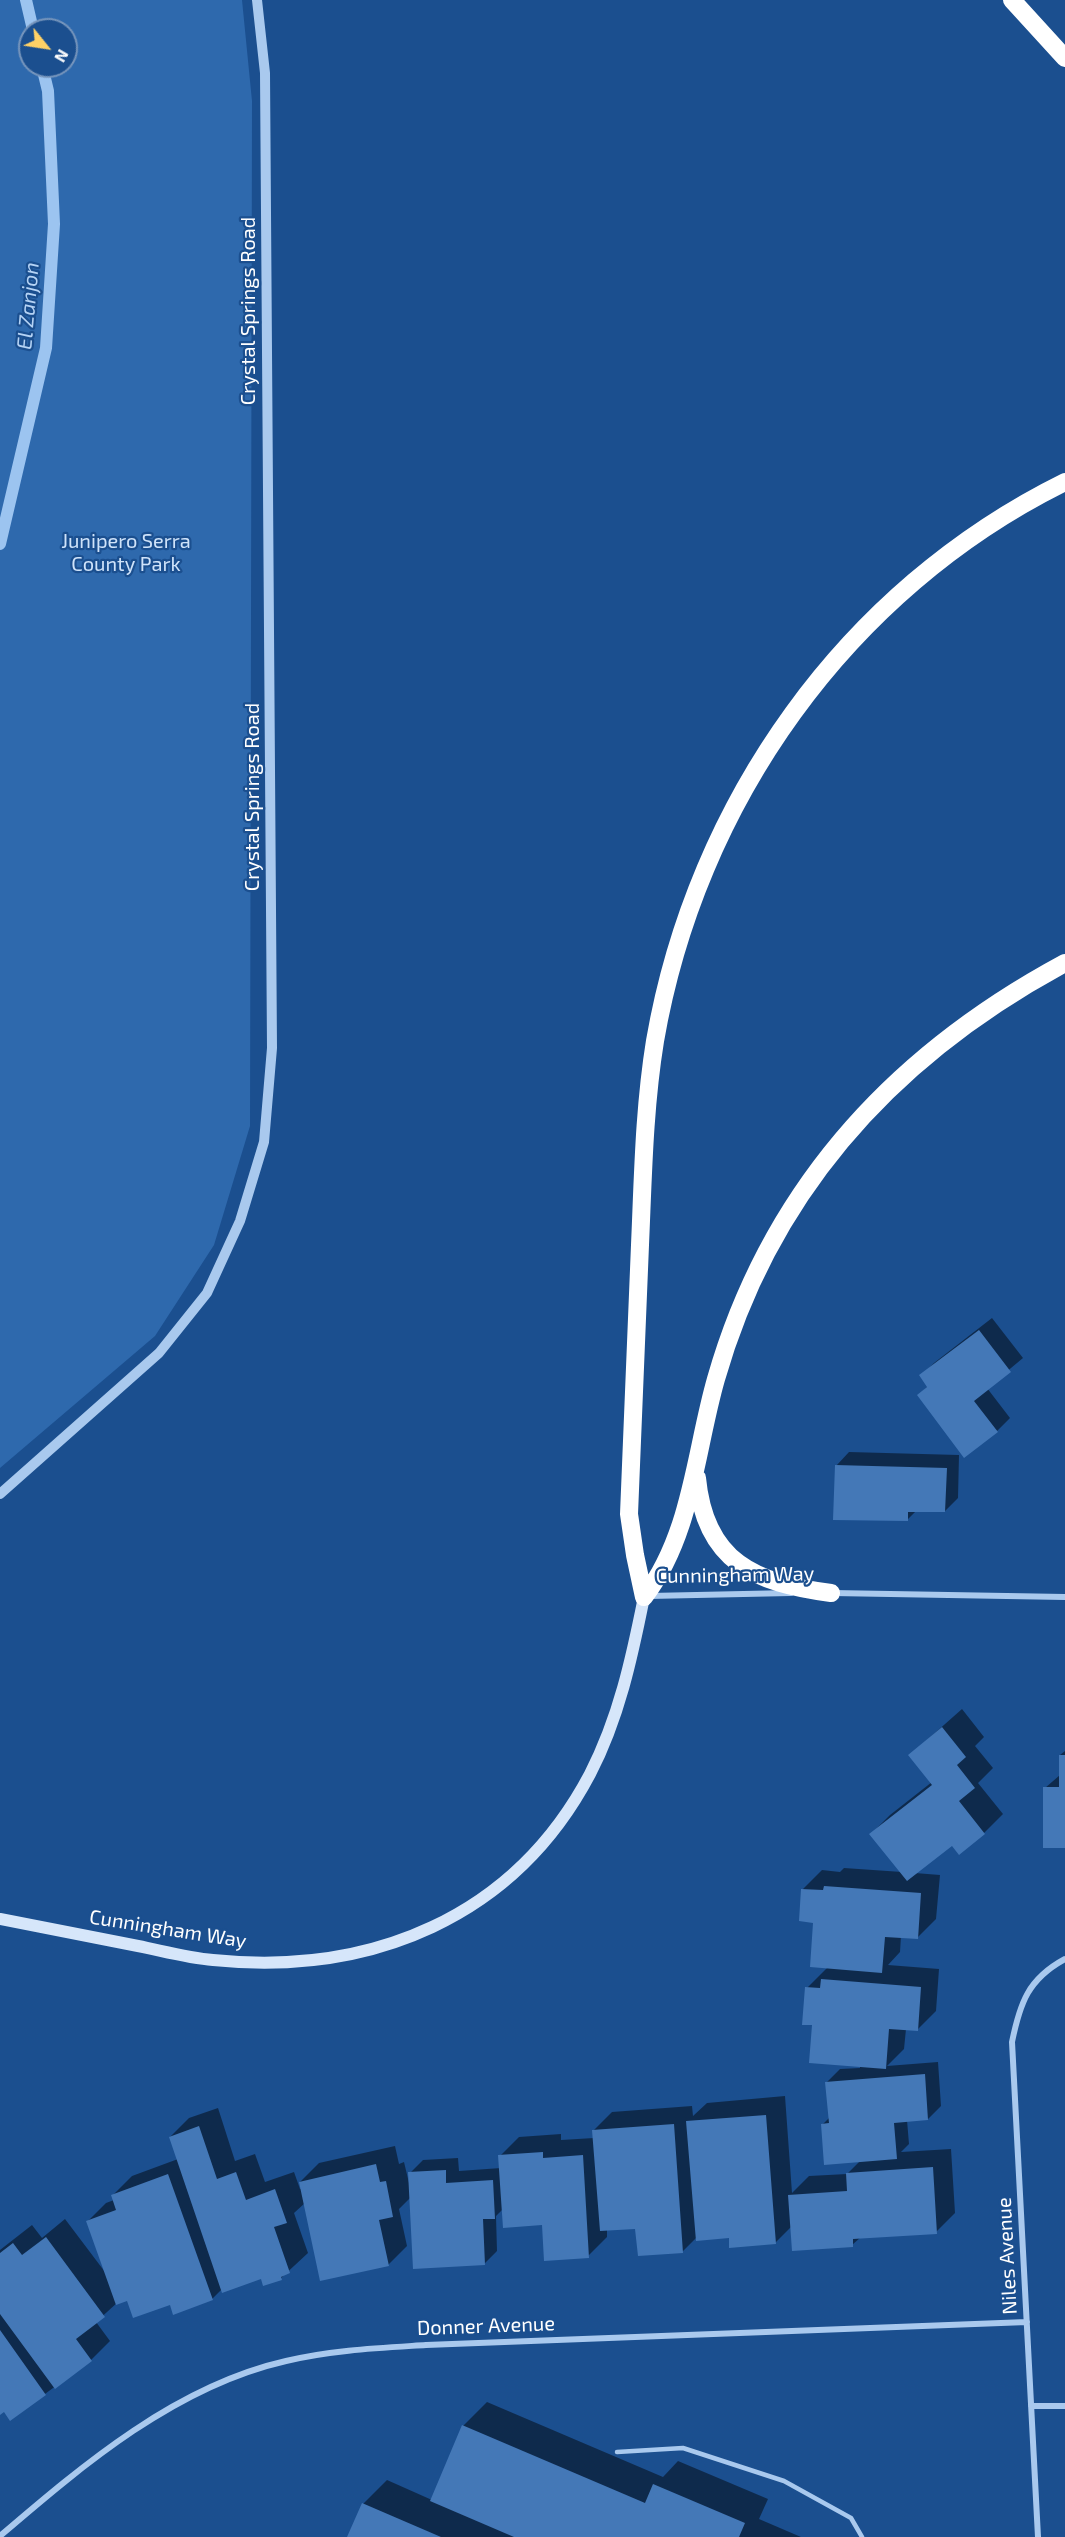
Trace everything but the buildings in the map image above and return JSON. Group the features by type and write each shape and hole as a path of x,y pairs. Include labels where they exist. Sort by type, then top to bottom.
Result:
{"highway":[{"path":"1012,0 1065,58"},
{"path":"644,1597 629,1514 646,1110 661,1008 688,908 717,840 748,780 790,715 834,660 907,589 961,546 1015,509 1065,482"},
{"path":"644,1597 663,1571 674,1546 698,1458 713,1389 731,1333 767,1253 812,1177 869,1109 936,1046 986,1009 1065,963"},
{"path":"698,1458 698,1488 703,1515 711,1532 733,1560 782,1585 831,1593"}],"main road":[{"name":"Cunningham Way","path":"0,1919 212,1960 273,1963 325,1960 356,1954 409,1937 448,1919 478,1902 525,1861 561,1819 590,1774 620,1700 644,1597"}],"street":[{"name":"Crystal Springs Road","path":"0,1494 159,1353 207,1293 240,1221 264,1142 272,1047 272,1000 264,73 257,0"},
{"name":"Cunningham Way","path":"644,1597 711,1593 1065,1597"},
{"name":"Niles Avenue","path":"1038,2537 1012,2042 1019,2008 1036,1979 1065,1959"},
{"name":"Donner Avenue","path":"0,2536 104,2451 163,2412 224,2381 284,2361 341,2350 426,2345 1027,2322"},
{"path":"1031,2406 1065,2406"}],"lane":[{"path":"617,2452 683,2448 784,2481 851,2518 862,2537"}],"green space":[{"name":"Junipero Serra County Park","path":"0,0 242,0 252,101 250,1126 214,1245 155,1336 0,1468"}],"waterway":[{"name":"El Zanjon","path":"26,0 30,18"},
{"name":"El Zanjon","path":"0,544 46,348 54,224 48,91 45,78"}]}
